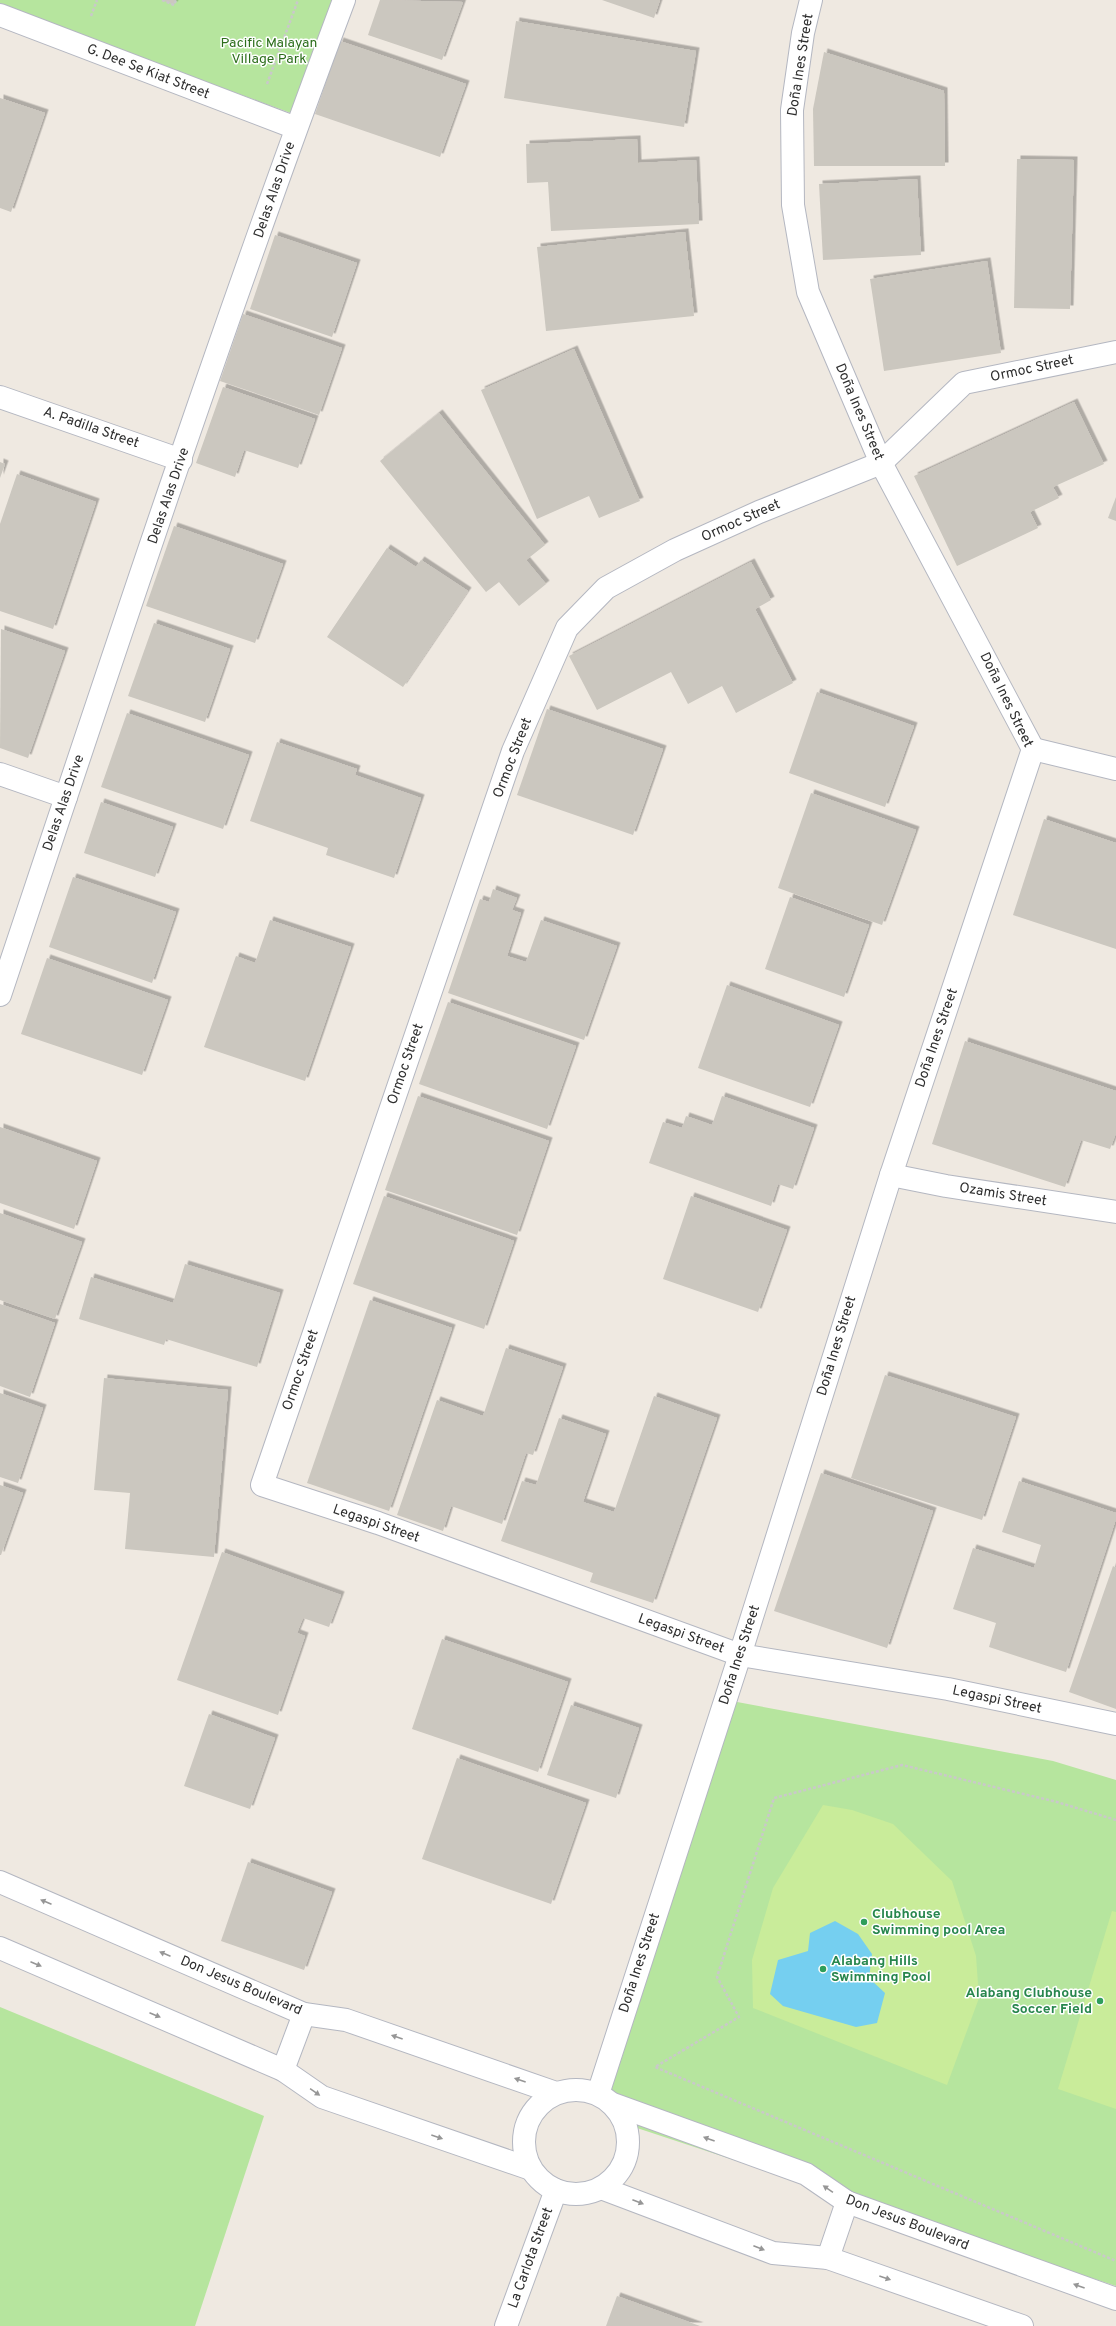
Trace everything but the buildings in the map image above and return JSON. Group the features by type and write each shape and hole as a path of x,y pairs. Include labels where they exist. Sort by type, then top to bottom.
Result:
{"street":[{"name":"Delas Alas Drive","path":"0,995 181,460 296,128 344,0"},
{"name":"Doña Ines Street","path":"605,2099 740,1655 891,1175 1034,749 881,463 808,292 793,205 792,110 803,33 811,0"},
{"name":"G. Dee Se Kiat Street","path":"0,15 296,128"},
{"name":"Ormoc Street","path":"262,1485 513,751 567,628 606,588 675,550 760,512 881,463 964,384 1116,352"},
{"name":"A. Padilla Street","path":"0,397 181,460"},
{"path":"1034,749 1116,769"},
{"path":"0,774 66,797"},
{"name":"Ozamis Street","path":"891,1175 946,1186 1116,1212"},
{"name":"Legaspi Street","path":"262,1485 378,1523 740,1655 948,1690 1116,1724"},
{"name":"Don Jesus Boulevard","path":"0,1882 304,2014 346,2020 556,2092"},
{"path":"0,1948 283,2070 322,2097 531,2169"},
{"path":"283,2070 304,2014"},
{"path":"571,2089 584,2090 605,2099 622,2117 626,2127 628,2149 624,2164 614,2178 601,2188 586,2193 571,2194 556,2190 542,2182 531,2169 525,2155 523,2140 526,2125 538,2106 556,2092 571,2089"},
{"name":"Don Jesus Boulevard","path":"605,2099 806,2174 847,2202 1116,2299"},
{"path":"601,2188 773,2253 828,2258 1022,2326"},
{"name":"La Carlota Street","path":"506,2326 556,2190"},
{"path":"828,2258 847,2202"}],"path":[{"path":"162,0 174,5 176,0"},
{"path":"259,82 266,85 298,0"},
{"path":"1116,1820 1057,1802 902,1765 774,1798 717,1977 739,2017 655,2067 1116,2261"}],"green space":[{"name":"Pacific Malayan Village Park","path":"0,0 342,0 299,116 0,6"},
{"path":"721,1699 1053,1761 1116,1780 1116,2286 637,2128 591,2078"},
{"name":"Clubhouse Swimming pool Area","path":"823,1805 852,1810 893,1824 952,1881 976,1956 979,1998 947,2085 753,2008 752,1960 773,1888"},
{"name":"Alabang Clubhouse Soccer Field","path":"1112,1911 1116,1912 1116,2109 1058,2089"},
{"path":"0,2007 264,2116 195,2326 0,2326"}],"water":[{"name":"Alabang Hills Swimming Pool","path":"835,1921 858,1934 872,1954 869,1978 885,1993 877,2023 856,2027 783,2006 770,1994 778,1960 808,1951 810,1933"}],"place":[{"name":"Clubhouse Swimming pool Area","path":"864,1922"},
{"name":"Alabang Hills Swimming Pool","path":"823,1969"},
{"name":"Alabang Clubhouse Soccer Field","path":"1100,2001"}]}
